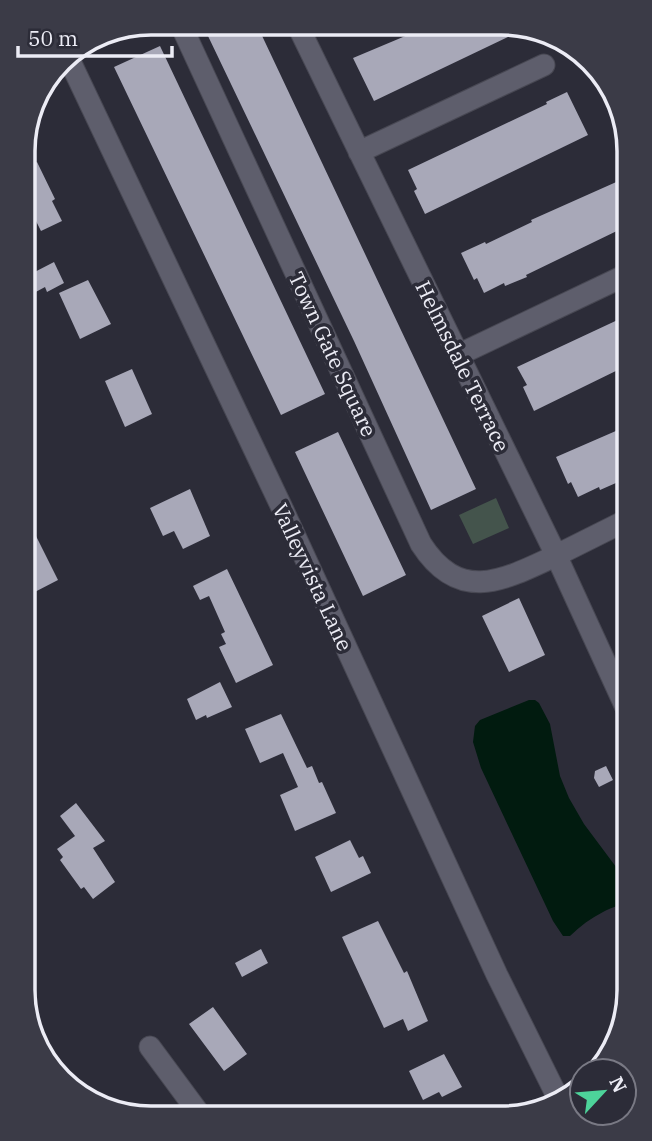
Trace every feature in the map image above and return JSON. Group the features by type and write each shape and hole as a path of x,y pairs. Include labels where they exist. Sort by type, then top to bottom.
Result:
{"street":[{"name":"Town Gate Square","path":"186,35 430,559 457,577 472,582 488,582 514,576 617,525"},
{"name":"Helmsdale Terrace","path":"302,35 556,555 617,688"},
{"path":"359,152 544,65"},
{"name":"Valleyvista Lane","path":"72,67 283,510 497,975 555,1092"},
{"path":"458,355 617,279"},
{"path":"150,1047 194,1106"}],"shaded area":[{"path":"496,498 509,528 473,544 459,515"},
{"path":"529,700 539,703 550,724 560,776 569,798 584,824 617,868 617,906 590,920 570,936 563,936 553,921 481,768 473,742 475,726 480,720"}],"building":[{"path":"262,35 476,489 431,510 354,341 208,36"},
{"path":"408,35 510,36 374,101 353,58"},
{"path":"160,46 325,394 281,415 114,67"},
{"path":"567,92 588,135 425,214 408,170"},
{"path":"37,162 55,199 52,201 62,221 41,231 35,219"},
{"path":"617,182 617,231 526,275 527,277 505,286 504,283 484,293 477,278 474,280 461,253 485,242 486,244 532,222 531,220"},
{"path":"54,262 64,283 47,292 45,287 35,292 35,272"},
{"path":"88,280 111,324 80,339 59,293"},
{"path":"617,320 617,370 534,411 523,387 527,385 517,367"},
{"path":"132,369 152,414 125,427 105,381"},
{"path":"617,430 617,483 600,490 599,487 578,497 571,482 568,484 556,457"},
{"path":"338,432 406,575 363,596 295,452"},
{"path":"190,489 210,536 183,549 174,531 163,536 150,508"},
{"path":"35,534 58,580 35,592"},
{"path":"227,569 273,665 236,683 219,647 226,644 221,634 225,632 209,596 200,600 193,586"},
{"path":"519,598 545,655 509,672 482,616"},
{"path":"220,682 232,707 196,720 187,699"},
{"path":"281,714 307,768 312,766 336,813 295,831 280,795 298,787 283,753 260,763 245,729"},
{"path":"606,766 613,780 599,787 594,778 595,771"},
{"path":"76,803 105,841 93,848 115,882 93,899 84,887 81,889 60,860 63,857 57,849 75,836 60,816"},
{"path":"350,840 359,858 363,856 371,873 331,892 315,857"},
{"path":"378,921 404,973 407,971 428,1021 408,1031 403,1019 384,1028 342,937"},
{"path":"261,949 268,963 242,977 235,963"},
{"path":"213,1007 247,1054 224,1071 189,1024"},
{"path":"444,1054 462,1087 442,1097 439,1092 423,1100 409,1071"}]}
